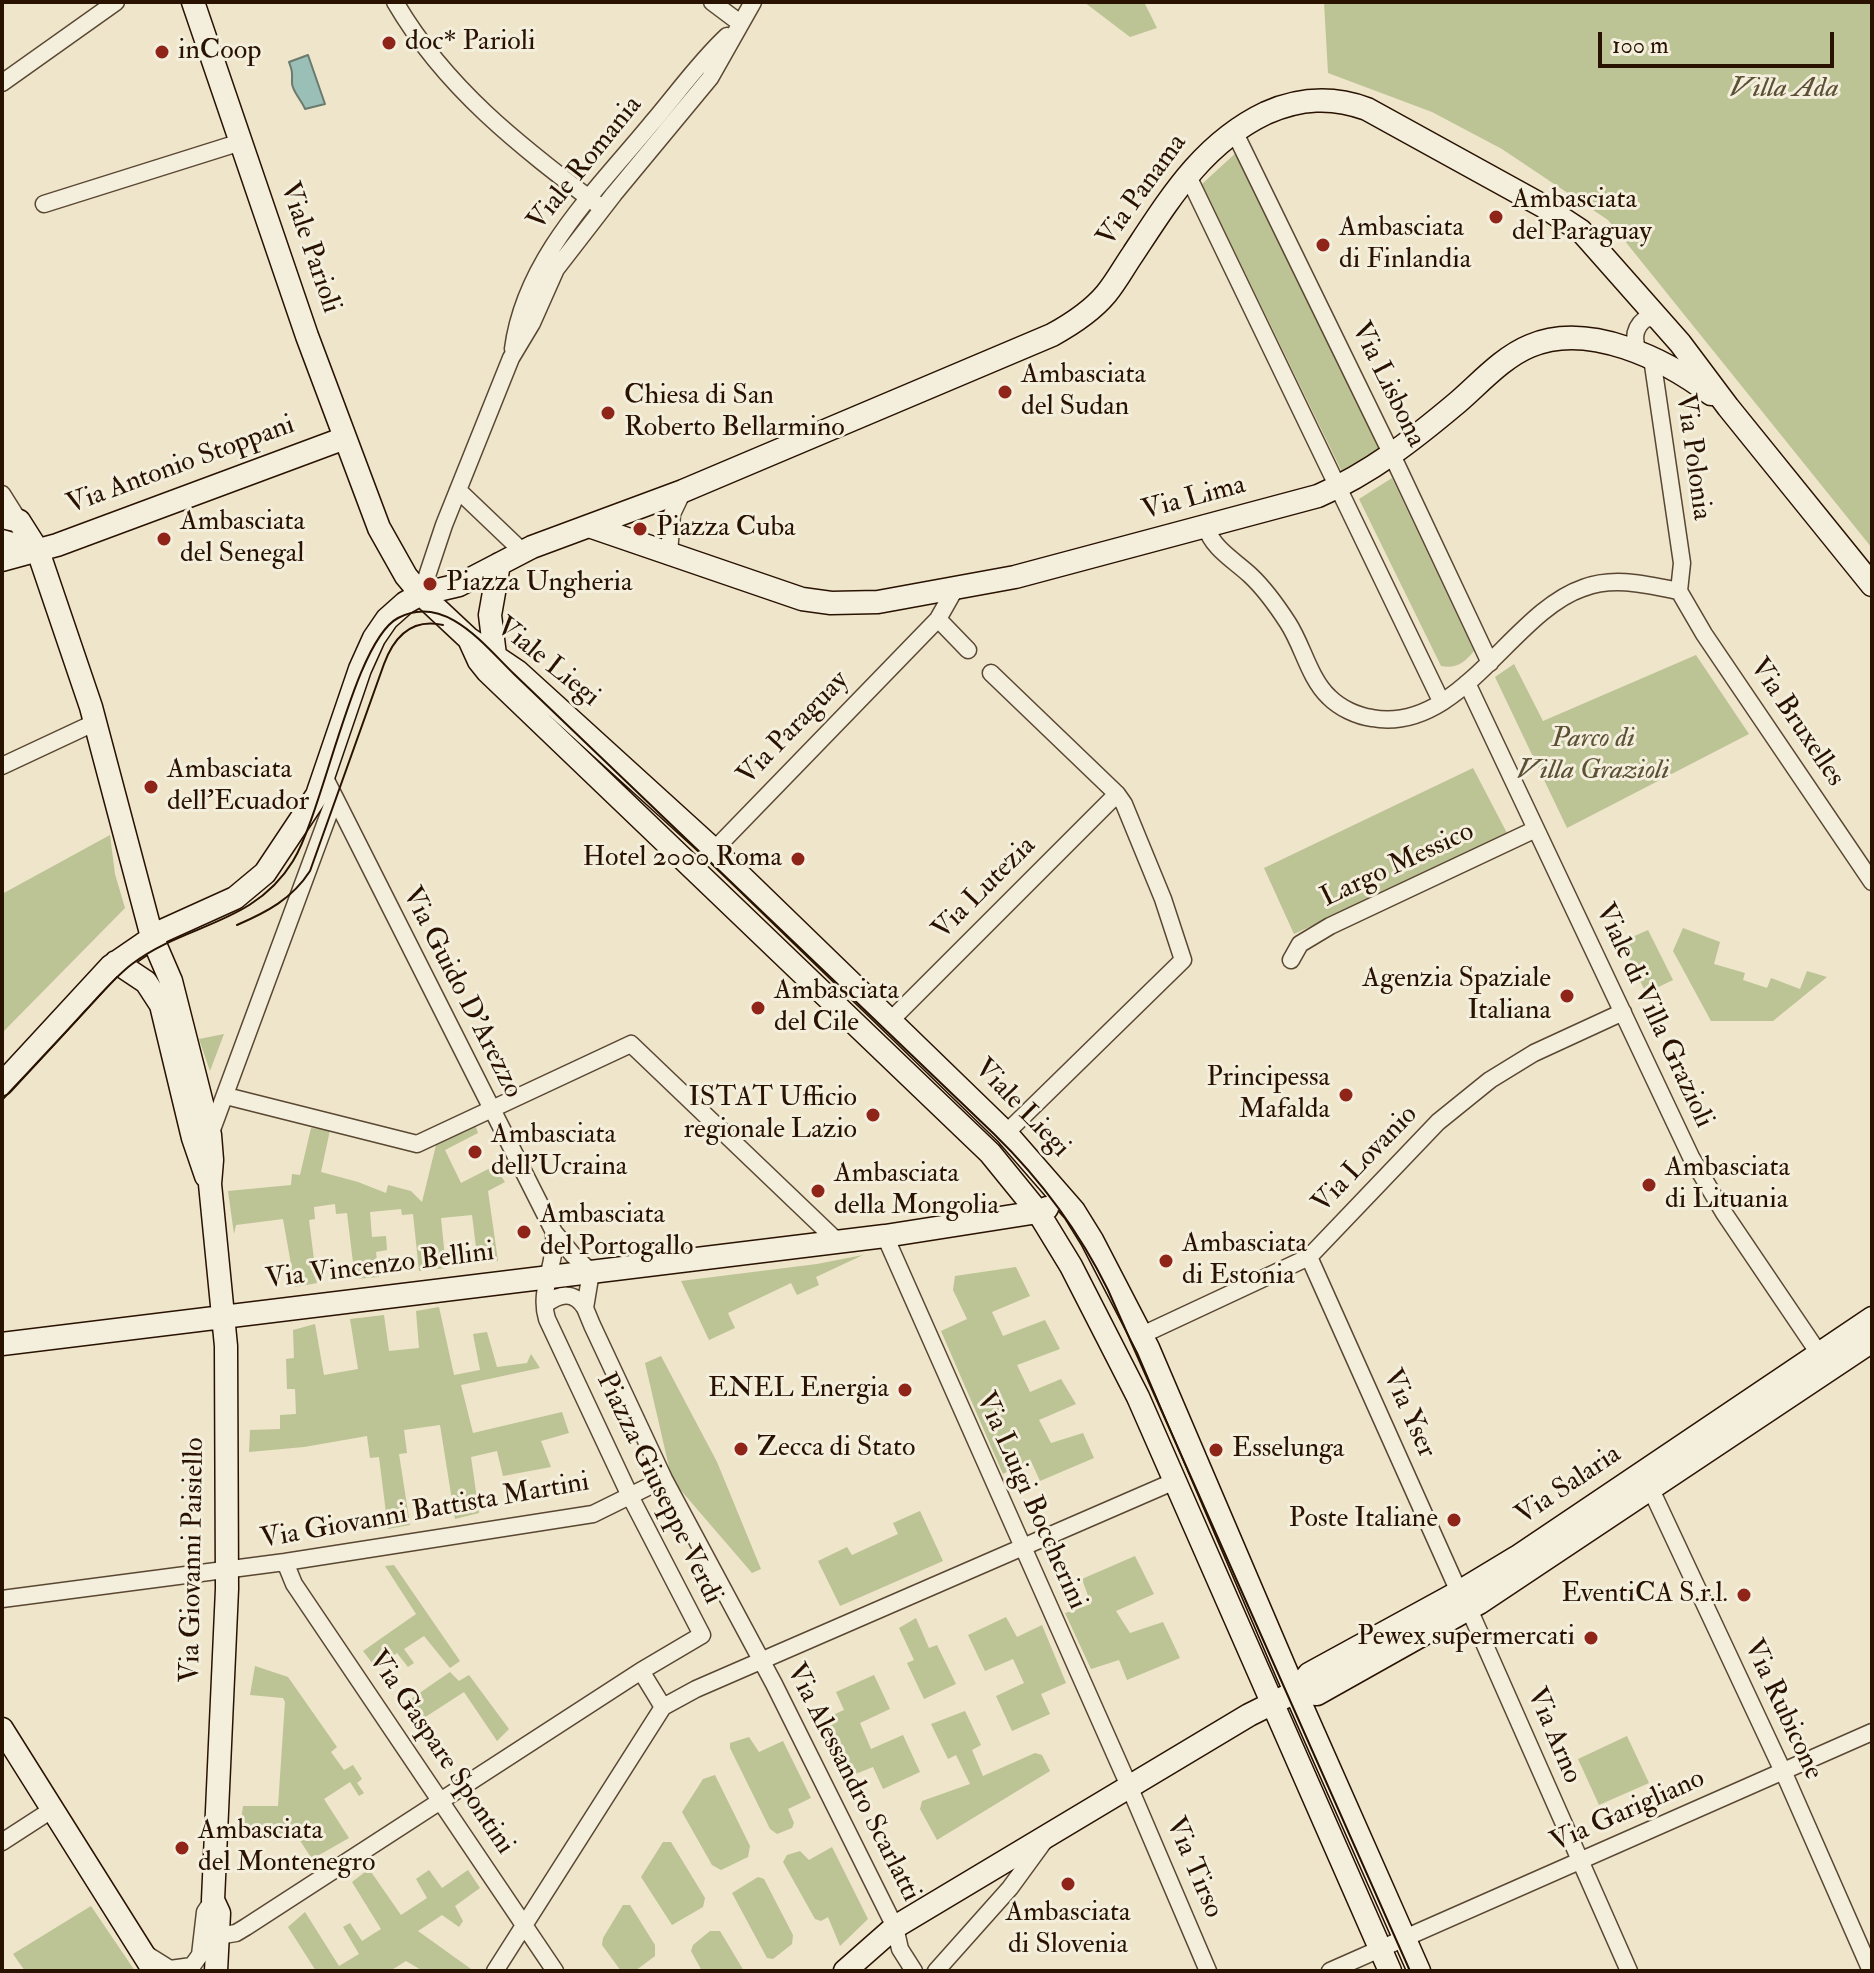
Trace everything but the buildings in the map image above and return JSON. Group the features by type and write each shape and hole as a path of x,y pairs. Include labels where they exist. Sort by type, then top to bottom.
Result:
{"street":[{"path":"2,83 116,2"},
{"name":"Viale Parioli","path":"193,2 373,512 396,560 421,594"},
{"path":"395,2 437,64 474,105 533,157 596,204"},
{"path":"712,2 740,23"},
{"name":"Viale Romania","path":"458,490 511,358 532,323 556,269 596,204 710,78 753,2"},
{"name":"Via Panama","path":"683,491 1032,345 1063,329 1106,294 1187,174 1209,150 1234,131 1269,112 1305,101 1335,99 1367,109 1564,218 1590,239 1728,407"},
{"name":"Via Lisbona","path":"1234,131 1490,663"},
{"path":"44,204 241,142"},
{"path":"1187,174 1441,701"},
{"path":"1646,356 1663,351 1666,346 1656,323"},
{"name":"Via Polonia","path":"1656,323 1634,340 1646,356 1682,563 1679,591"},
{"name":"Via Lima","path":"669,554 802,599 831,603 897,601 1015,577 1318,496 1392,455 1510,357 1547,340 1584,340 1646,356 1694,381 1728,407"},
{"path":"1728,407 1872,585"},
{"name":"Via Antonio Stoppani","path":"2,560 38,551 345,438"},
{"path":"421,594 428,567 458,490 512,557"},
{"path":"2,1084 116,962 173,925 217,908 255,883 279,855 317,795 360,669 374,638 392,614 421,594 459,585 512,557 683,491"},
{"path":"589,526 669,554 672,514 683,491"},
{"path":"2,494 10,519"},
{"name":"Via Giovanni Paisiello","path":"10,519 38,551 96,722 152,937 171,981 210,1135 210,1184 226,1346 227,1571 213,1900 219,1913 216,1971"},
{"path":"1206,527 1215,545 1273,600 1291,627 1320,686 1336,703 1367,717 1393,720 1413,716 1441,701 1467,683 1535,620 1568,595 1602,583 1644,584 1679,591"},
{"path":"2,541 38,551"},
{"path":"495,655 490,615 512,557"},
{"name":"Via Paraguay","path":"714,850 938,619 955,589"},
{"name":"Via Bruxelles","path":"1679,591 1704,634 1872,882"},
{"path":"421,594 468,638"},
{"path":"938,619 968,650"},
{"name":"Viale Liegi","path":"468,638 517,671 714,850 1006,1133 1063,1197 1092,1240 1142,1335 1419,1971"},
{"name":"Viale Liegi","path":"468,638 487,671 990,1153 1038,1212 1100,1322 1143,1408 1390,1971"},
{"path":"991,673 1117,794 1138,834 1183,960 1006,1133"},
{"name":"Viale di Villa Grazioli","path":"1467,683 1709,1190 1820,1355"},
{"path":"2,766 96,722"},
{"name":"Via Guido D'Arezzo","path":"324,776 554,1232 591,1272"},
{"name":"Via Lutezia","path":"890,1021 1117,794"},
{"path":"210,1135 334,800"},
{"name":"Largo Messico","path":"1291,960 1300,944 1330,926 1536,829"},
{"name":"Via Giovanni Paisiello","path":"116,962 146,982 161,1005 197,1154 210,1184"},
{"name":"Via Lovanio","path":"1142,1335 1309,1257 1438,1122 1490,1080 1534,1053 1623,1012"},
{"path":"226,1096 417,1144 631,1044 837,1241"},
{"name":"Via Vincenzo Bellini","path":"2,1344 885,1236 1038,1212 1063,1197"},
{"path":"546,1277 555,1257 554,1232"},
{"name":"Via Luigi Boccherini","path":"885,1236 1129,1786"},
{"name":"Via Yser","path":"1309,1257 1464,1600"},
{"path":"585,1308 591,1272"},
{"name":"Piazza Giuseppe Verdi","path":"546,1277 545,1305 551,1328 630,1496 702,1635 641,1671"},
{"path":"545,1305 558,1296 568,1294 585,1308"},
{"name":"Piazza Giuseppe Verdi","path":"585,1308 664,1479 762,1662"},
{"name":"Via Salaria","path":"1646,1481 1872,1318"},
{"name":"Via Salaria","path":"845,1971 895,1927 1271,1703 1295,1692 1317,1694 1646,1481 1872,1341"},
{"name":"Via Giovanni Battista Martini","path":"2,1599 227,1571 593,1514 664,1479"},
{"path":"495,1971 663,1707 696,1689 1175,1481"},
{"name":"Via Rubicone","path":"1646,1481 1783,1772 1871,1971"},
{"name":"Via Gaspare Spontini","path":"285,1562 294,1584 555,1971"},
{"name":"Via Arno","path":"1464,1600 1629,1971"},
{"name":"Via Alessandro Scarlatti","path":"762,1662 895,1927 900,1949 914,1971"},
{"path":"218,1936 241,1930 641,1671 663,1707"},
{"path":"2,1729 154,1971"},
{"name":"Via Garigliano","path":"1330,1971 1872,1732"},
{"name":"Via Tirso","path":"1129,1786 1208,1971"},
{"path":"2,1842 53,1809"},
{"path":"936,1971 1010,1888 1048,1836"},
{"path":"142,1950 170,1969 192,1966 200,1955 205,1912 213,1900"}],"green space":[{"path":"1084,2 1144,2 1157,28 1130,37"},
{"name":"Villa Ada","path":"1324,2 1872,2 1872,548 1608,220 1502,149 1432,112 1328,73"},
{"path":"1239,150 1381,450 1343,474 1202,184"},
{"path":"1392,478 1474,651 1456,665 1441,666 1359,499"},
{"name":"Parco di Villa Grazioli","path":"1696,655 1749,734 1567,828 1495,677 1514,664 1543,721"},
{"path":"1473,768 1508,835 1294,934 1264,868"},
{"path":"110,835 115,874 125,908 2,1033 2,894"},
{"path":"1683,928 1720,942 1714,964 1745,973 1743,980 1767,988 1771,978 1800,989 1807,971 1827,977 1773,1021 1711,1021 1673,951"},
{"path":"1648,930 1673,980 1646,993 1621,942"},
{"path":"224,1034 210,1071 199,1039"},
{"path":"475,1124 478,1133 445,1150 461,1183 494,1166 505,1182 488,1191 498,1261 478,1263 472,1215 441,1218 446,1268 419,1271 413,1214 402,1215 401,1209 370,1212 372,1237 386,1236 387,1250 376,1252 379,1277 355,1279 347,1213 336,1214 335,1204 314,1207 315,1219 309,1220 317,1283 295,1287 283,1219 236,1225 234,1234 228,1191 291,1185 292,1174 300,1175 311,1128 330,1130 321,1172 386,1193 388,1185 411,1191 422,1202 437,1141"},
{"path":"863,1255 816,1277 819,1285 797,1295 791,1283 728,1313 735,1328 709,1340 681,1281 817,1264"},
{"path":"1016,1267 1030,1296 992,1312 1003,1336 1045,1320 1060,1349 1017,1365 1030,1392 1061,1379 1076,1404 1039,1420 1051,1443 1083,1433 1094,1458 1040,1481 1030,1459 1003,1474 941,1331 967,1319 953,1290 955,1276"},
{"path":"439,1307 454,1375 480,1370 473,1334 487,1332 497,1367 527,1363 531,1354 540,1368 461,1385 473,1433 562,1412 569,1433 541,1441 551,1467 503,1476 497,1451 471,1457 479,1513 455,1519 440,1425 404,1430 407,1453 399,1454 410,1525 388,1529 379,1457 370,1458 367,1436 304,1447 249,1452 250,1430 280,1429 280,1415 296,1414 295,1389 287,1389 286,1359 294,1358 293,1330 315,1324 324,1375 358,1369 350,1319 384,1315 389,1351 419,1348 416,1311"},
{"path":"661,1356 717,1462 761,1569 752,1573 672,1480 645,1363"},
{"path":"920,1511 943,1561 840,1606 818,1561 847,1547 852,1555 898,1534 893,1523"},
{"path":"1135,1556 1154,1594 1116,1611 1130,1633 1163,1622 1180,1658 1127,1680 1119,1660 1091,1669 1065,1613 1091,1604 1082,1579"},
{"path":"394,1565 460,1661 450,1668 424,1636 404,1649 414,1663 408,1667 397,1653 376,1668 363,1651 416,1614 385,1566"},
{"path":"1006,1617 1017,1637 1042,1625 1066,1683 1041,1694 1050,1714 1012,1731 996,1696 1024,1683 1013,1659 985,1671 968,1635"},
{"path":"916,1618 929,1648 937,1645 956,1684 924,1699 907,1663 914,1660 899,1628"},
{"path":"255,1666 288,1677 337,1747 331,1752 344,1770 353,1765 362,1779 357,1783 364,1793 359,1796 350,1782 324,1799 349,1838 312,1859 297,1836 239,1835 243,1806 278,1806 285,1702 283,1698 250,1695"},
{"path":"450,1672 459,1681 469,1675 509,1729 497,1741 464,1692 413,1725 402,1705"},
{"path":"874,1675 890,1709 860,1723 871,1749 903,1735 920,1772 883,1789 873,1767 848,1777 819,1721 844,1710 836,1692"},
{"path":"965,1711 981,1745 972,1750 983,1776 1035,1753 1042,1755 1050,1771 937,1840 920,1809 922,1801 970,1784 956,1755 948,1759 931,1724"},
{"path":"1627,1736 1649,1783 1599,1805 1578,1759"},
{"path":"749,1737 759,1752 783,1741 811,1798 788,1809 794,1823 792,1828 777,1834 770,1829 730,1748 730,1743"},
{"path":"715,1775 750,1846 748,1857 721,1870 712,1865 682,1812 703,1779"},
{"path":"663,1842 671,1842 705,1898 703,1907 672,1925 641,1877"},
{"path":"832,1847 868,1919 840,1946 828,1917 821,1921 815,1919 783,1862 787,1855 800,1851 809,1860"},
{"path":"369,1869 401,1915 427,1898 416,1879 429,1870 442,1888 468,1870 480,1888 455,1906 463,1921 459,1927 442,1915 418,1931 470,1971 423,1971 406,1961 390,1971 316,1971 288,1927 305,1912 339,1966 359,1954 343,1927 350,1923 362,1941 381,1929 352,1882"},
{"path":"758,1877 764,1879 793,1935 792,1944 773,1959 767,1958 732,1893"},
{"path":"623,1905 630,1905 655,1945 655,1956 635,1971 621,1971 602,1945"},
{"path":"91,1906 135,1971 25,1971 13,1954"},
{"path":"710,1931 720,1931 744,1971 702,1971 691,1951 693,1945"}],"water":[{"path":"308,55 325,104 305,109 292,86 289,62"}],"tram line":[{"path":"2,1100 132,964 153,950 239,911 277,882 293,861 305,837 354,692 367,658 382,633 398,618 415,612 432,612 462,626 477,637 994,1134 1058,1208 1108,1290 1410,1971"},
{"path":"237,925 278,904 310,871 388,654 399,638 413,627 443,625"}],"place":[{"name":"doc* Parioli","path":"389,43"},
{"name":"inCoop","path":"162,52"},
{"name":"Ambasciata del Paraguay","path":"1496,217"},
{"name":"Ambasciata di Finlandia","path":"1323,245"},
{"name":"Ambasciata del Sudan","path":"1005,392"},
{"name":"Chiesa di San Roberto Bellarmino","path":"608,413"},
{"name":"Piazza Cuba","path":"640,529"},
{"name":"Ambasciata del Senegal","path":"164,539"},
{"name":"Piazza Ungheria","path":"430,584"},
{"name":"Ambasciata dell’Ecuador","path":"151,787"},
{"name":"Hotel 2000 Roma","path":"798,859"},
{"name":"Agenzia Spaziale Italiana","path":"1567,996"},
{"name":"Ambasciata del Cile","path":"758,1008"},
{"name":"Principessa Mafalda","path":"1346,1095"},
{"name":"ISTAT Ufficio regionale Lazio","path":"873,1115"},
{"name":"Ambasciata dell'Ucraina","path":"475,1152"},
{"name":"Ambasciata di Lituania","path":"1649,1185"},
{"name":"Ambasciata della Mongolia","path":"818,1191"},
{"name":"Ambasciata del Portogallo","path":"524,1232"},
{"name":"Ambasciata di Estonia","path":"1166,1261"},
{"name":"ENEL Energia","path":"905,1390"},
{"name":"Zecca di Stato","path":"741,1449"},
{"name":"Esselunga","path":"1216,1450"},
{"name":"Poste Italiane","path":"1454,1520"},
{"name":"EventiCA S.r.l.","path":"1744,1595"},
{"name":"Pewex supermercati","path":"1591,1638"},
{"name":"Ambasciata del Montenegro","path":"182,1848"},
{"name":"Ambasciata di Slovenia","path":"1068,1884"}]}
